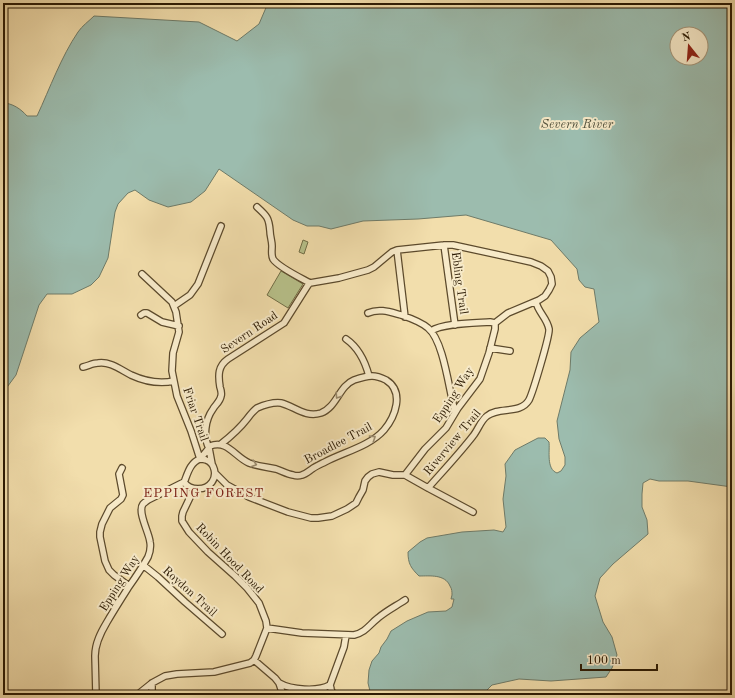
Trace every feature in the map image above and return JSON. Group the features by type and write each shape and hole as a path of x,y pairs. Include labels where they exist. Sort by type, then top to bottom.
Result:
{"street":[{"path":"257,207 267,217 270,224 272,257 274,260 284,268 310,283 347,276 368,270 397,250 444,245 458,246 535,263 541,266 550,274 552,278 552,284 545,296 536,302 512,311 494,322 455,325 437,328 431,331"},
{"path":"142,274 170,300 174,306 190,295 198,284 221,226"},
{"name":"Ebling Trail","path":"444,245 455,325"},
{"path":"397,250 405,317"},
{"name":"Severn Road","path":"209,448 206,440 207,423 210,414 221,396 218,376 219,369 222,364 282,325 310,283"},
{"name":"Riverview Trail","path":"428,488 471,440 486,416 495,412 520,408 527,404 530,400 550,332 546,320 539,311 536,302"},
{"name":"Friar Trail","path":"174,306 179,326 179,335 174,350 172,371 177,396 200,459"},
{"path":"368,313 376,310 393,313 425,326 431,331 438,341 442,352 455,412"},
{"path":"141,315 147,313 162,322 179,326"},
{"name":"Epping Way","path":"406,475 425,449 446,428 455,412 480,379 495,329 494,322"},
{"path":"227,485 212,484 203,488 194,489 189,487 184,482 194,462 200,459 210,446 221,444 247,419 252,412 260,407 272,403 281,403 302,412 318,414 329,408 343,388 350,382 369,376 360,352 346,339"},
{"path":"490,348 510,351"},
{"path":"83,367 99,363 106,364 120,368 132,375 151,381 174,381"},
{"name":"Broadlee Trail","path":"221,444 250,463 284,471 294,475 303,474 372,440 382,432 391,420 397,399 394,388 385,379 377,376 369,376"},
{"path":"209,448 215,473 227,485 250,497 295,514 318,518 332,516 356,503 363,490 365,481 372,474 379,472 393,475 406,475 473,512"},
{"path":"200,459 207,460 212,465"},
{"path":"122,468 119,474 123,495 121,499 110,508 100,528 100,537 105,561 110,570 114,575 129,586"},
{"path":"212,484 215,473"},
{"name":"Epping Way","path":"96,695 96,645 116,605 143,565 151,548 142,514 143,503 184,482"},
{"name":"Robin Hood Road","path":"194,489 183,512 182,516 184,525 208,552 250,590 261,608 267,628"},
{"name":"Roydon Trail","path":"143,565 222,634"},
{"path":"137,695 152,683 165,676 220,671 250,663 256,656 267,628 302,633 346,635 360,634 377,619 405,600"},
{"path":"333,695 330,685 344,647 346,635"},
{"path":"254,660 272,674 279,683 283,695"},
{"path":"152,683 152,695"},
{"path":"279,683 288,687 316,689 330,685"},
{"path":"732,690 732,695"}],"green space":[{"path":"303,240 308,242 304,254 299,252"},
{"path":"281,271 303,284 288,308 267,295"}],"water":[{"name":"Severn River","path":"268,3 732,3 732,487 688,481 659,481 650,479 643,483 642,507 647,520 648,534 613,564 600,578 595,596 603,622 612,637 617,655 612,668 606,677 551,681 519,679 492,685 482,695 371,695 368,683 369,670 372,661 379,653 391,631 407,621 428,612 446,611 452,607 454,599 451,599 452,590 448,582 437,576 419,576 410,566 408,552 427,538 462,532 494,530 503,532 506,527 503,499 506,476 505,464 515,450 538,438 545,438 549,442 549,459 551,468 557,473 561,471 565,465 565,457 559,439 557,421 570,370 571,352 580,338 599,322 594,289 585,287 579,280 577,269 551,240 466,215 418,219 363,221 331,229 319,226 307,226 293,220 219,169 205,191 191,202 168,207 149,200 135,190 128,193 118,204 115,212 108,258 99,277 91,285 72,294 47,294 39,305 16,375 5,390 6,405 3,409 3,103 16,107 27,116 37,116 61,62 72,42 80,30 94,16 199,22 237,41 259,24"}],"district":[{"name":"EPPING FOREST","path":"204,492"}]}
